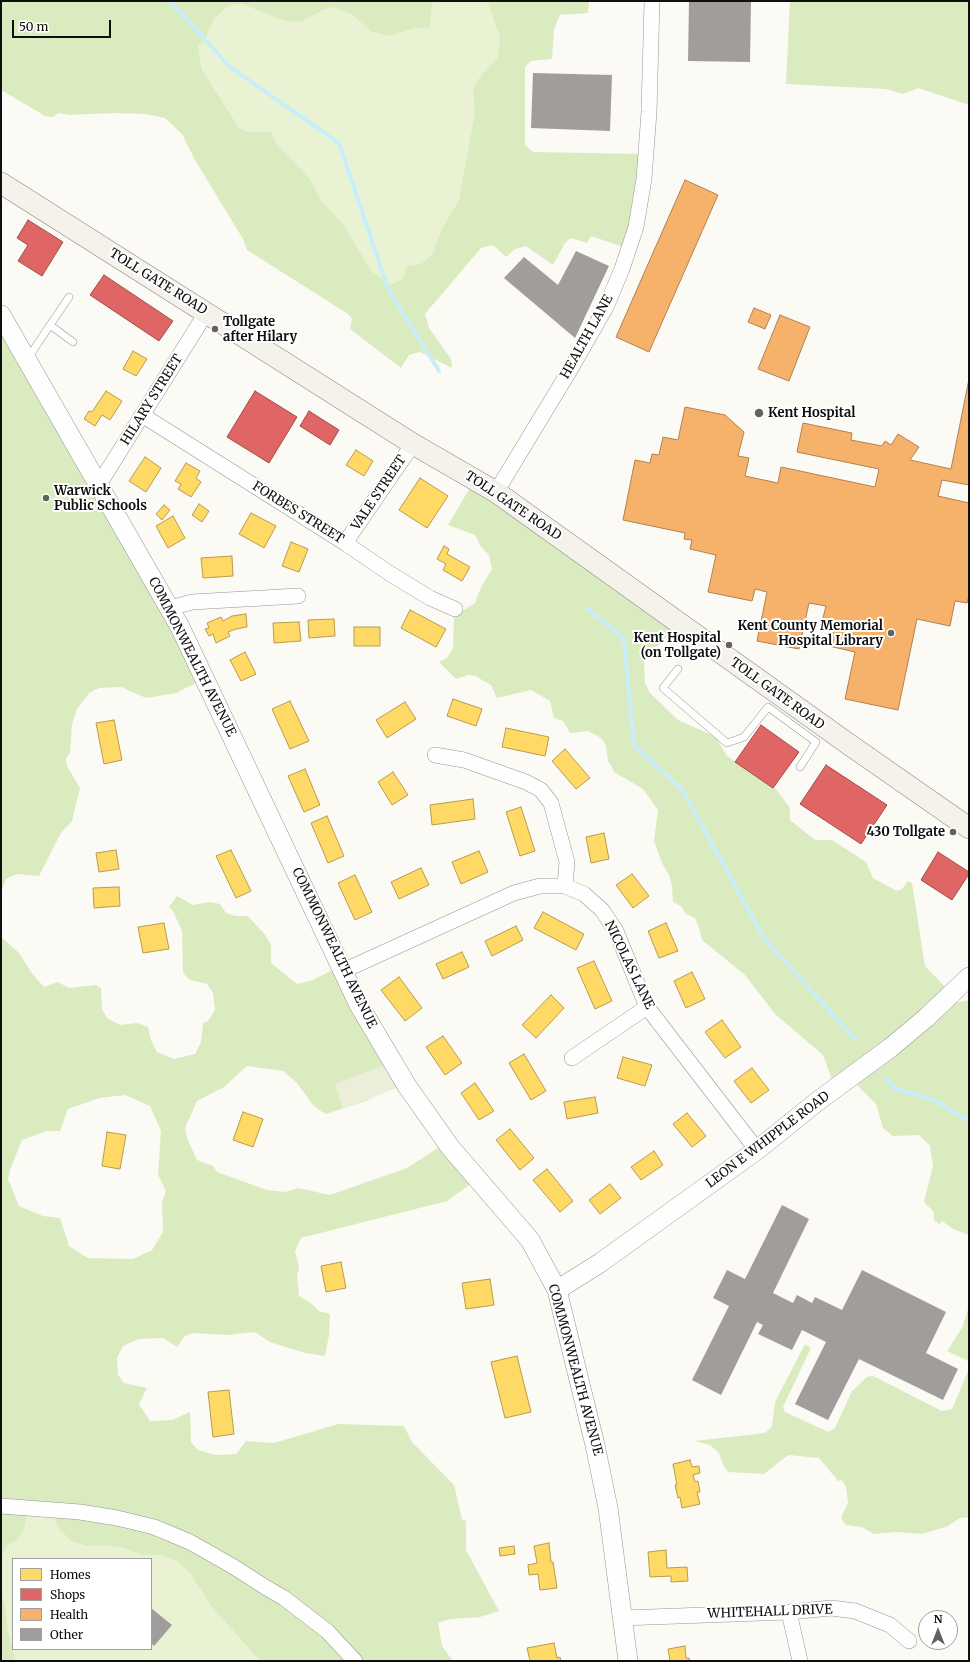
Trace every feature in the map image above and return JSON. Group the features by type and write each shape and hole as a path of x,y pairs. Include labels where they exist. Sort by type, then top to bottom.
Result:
{"main road":[{"name":"TOLL GATE ROAD","path":"1,183 413,444 496,492 820,735 969,828"}],"street":[{"name":"HEALTH LANE","path":"496,492 570,370 606,307 622,269 636,227 644,179 649,112 652,1"},
{"name":"HILARY STREET","path":"98,486 206,313"},
{"name":"COMMONWEALTH AVENUE","path":"1,315 98,486 170,608 211,691 359,1005 407,1086 450,1146 530,1240 557,1290 595,1445 608,1508 628,1661"},
{"name":"FORBES STREET","path":"142,415 345,543 389,573 430,598 455,609"},
{"name":"VALE STREET","path":"345,543 413,444"},
{"path":"170,608 192,602 298,596"},
{"path":"435,755 464,760 526,782 541,790 551,803 567,862 565,886"},
{"name":"NICOLAS LANE","path":"343,970 514,893 540,886 565,886 584,894 602,910 616,931 648,1007 757,1150"},
{"name":"LEON E WHIPPLE ROAD","path":"557,1290 600,1263 757,1150 818,1101 890,1048 926,1018 969,977"},
{"path":"572,1058 648,1007"},
{"path":"1,1506 80,1512 117,1518 154,1527 190,1542 234,1566 284,1598 327,1631 355,1661"},
{"name":"WHITEHALL DRIVE","path":"622,1618 789,1612 831,1608 855,1611 890,1625 909,1641"},
{"path":"789,1612 800,1661"}],"lane":[{"path":"26,360 69,297"},
{"path":"50,325 73,342"},
{"path":"678,669 663,688 727,743 744,737 768,707 778,704"},
{"path":"800,767 820,735"}],"green space":[{"path":"1,1 445,1 432,3 430,26 426,28 415,28 390,36 372,32 353,15 334,7 322,10 301,22 285,21 242,4 230,5 214,18 206,38 198,47 202,70 239,128 247,132 271,132 276,144 309,178 322,202 344,225 371,271 391,285 404,278 407,266 421,264 432,255 442,229 459,200 475,112 473,88 480,77 498,58 500,37 487,1 589,1 588,13 560,15 554,29 552,59 531,61 525,67 525,145 533,152 646,154 626,248 591,236 587,243 571,238 565,243 553,265 526,246 515,249 506,257 493,245 481,248 425,314 429,328 451,359 452,368 420,352 409,355 401,368 350,329 352,319 348,314 247,250 243,239 195,160 182,134 165,118 145,114 115,113 69,115 59,113 53,117 45,116 1,90"},
{"path":"45,1 532,1 471,237 394,315 191,106"},
{"path":"790,1 969,1 969,105 918,88 903,94 886,89 786,84"},
{"path":"1,310 96,478 198,682 176,693 146,698 121,687 99,688 89,693 77,709 72,724 70,753 66,758 67,766 80,788 72,821 61,833 39,876 17,874 6,879 1,892"},
{"path":"471,486 675,625 665,639 644,659 645,683 650,693 678,720 716,737 727,756 776,789 790,808 790,820 815,840 832,840 866,862 873,878 897,891 902,889 908,881 912,883 925,966 952,994 943,1005 969,1000 969,1235 953,1229 942,1221 939,1224 934,1220 934,1212 924,1202 933,1166 930,1146 919,1135 893,1136 883,1128 876,1104 854,1082 837,1093 823,1055 775,1014 745,975 702,940 695,918 686,914 681,906 673,902 672,886 669,875 662,863 654,841 658,810 643,789 614,772 608,762 606,745 601,738 588,731 570,733 563,721 554,718 550,701 531,690 497,698 491,685 475,676 468,675 456,679 439,662 447,658 453,648 454,616 475,603 481,587 492,569 489,555 481,547 475,535 448,525"},
{"path":"177,896 193,905 210,902 220,904 226,913 236,916 248,916 266,936 271,945 271,963 297,984 313,980 340,966 401,1079 366,1101 326,1114 313,1105 297,1083 283,1071 247,1066 224,1087 197,1101 185,1128 187,1138 197,1160 213,1166 217,1172 267,1190 285,1192 298,1188 330,1195 407,1168 447,1142 472,1183 447,1201 301,1238 295,1251 299,1267 297,1276 299,1296 312,1304 319,1311 330,1314 329,1335 325,1356 305,1353 270,1342 255,1332 227,1335 193,1333 185,1336 177,1347 163,1338 139,1339 123,1346 117,1358 118,1375 124,1383 147,1388 139,1404 150,1421 172,1420 190,1412 191,1442 198,1450 216,1455 236,1454 246,1441 274,1443 338,1424 404,1426 412,1442 454,1485 462,1519 466,1521 466,1550 499,1611 480,1617 450,1619 438,1623 442,1646 453,1661 260,1661 212,1607 189,1572 178,1562 160,1555 141,1555 126,1549 111,1546 87,1546 71,1541 57,1526 54,1512 28,1510 23,1532 17,1540 7,1546 1,1557 1,937 19,953 31,972 44,987 58,982 69,988 96,985 101,988 102,1009 107,1018 120,1025 137,1023 148,1027 151,1040 157,1052 174,1059 195,1054 201,1042 203,1023 208,1021 215,1010 213,993 207,984 190,980 183,973 182,931 173,911 169,907","holes":["125,1095 150,1106 161,1131 158,1175 166,1191 162,1203 163,1232 152,1250 133,1259 88,1258 69,1246 60,1218 43,1216 19,1206 8,1179 22,1140 46,1131 60,1131 68,1109 100,1098"]},
{"path":"383,1065 399,1087 343,1109 335,1084"},
{"path":"969,1306 969,1364 968,1361 947,1351 962,1328"},
{"path":"805,1344 811,1348 783,1407 785,1412 828,1432 835,1428 852,1391 867,1377 873,1376 942,1411 952,1409 969,1369 969,1517 960,1518 948,1526 922,1534 896,1532 874,1534 861,1527 846,1525 841,1518 848,1503 846,1487 842,1480 838,1481 819,1458 788,1455 764,1474 728,1472 723,1465 719,1453 710,1445 694,1441 765,1433 772,1426 775,1402"},
{"path":"28,1510 54,1512 87,1546 111,1546 126,1549 141,1555 160,1555 178,1562 189,1572 212,1607 260,1661 16,1661 13,1650 152,1650 152,1558 12,1558 12,1646 1,1590 1,1557 7,1546 17,1540"},
{"path":"1,1590 5,1605 12,1650 16,1661 1,1661"}],"building: Homes":[{"path":"133,351 147,359 136,376 123,369"},
{"path":"106,391 122,401 110,420 102,415 95,426 84,419 89,411 92,412"},
{"path":"356,450 373,461 364,476 346,465"},
{"path":"145,457 161,468 146,492 129,481"},
{"path":"186,463 200,471 196,478 201,482 191,497 178,489 181,484 175,481"},
{"path":"420,478 448,496 427,528 399,510"},
{"path":"199,504 209,511 202,522 192,515"},
{"path":"164,505 170,510 162,520 156,514"},
{"path":"251,513 276,526 264,548 239,534"},
{"path":"173,516 185,538 168,548 156,526"},
{"path":"291,542 308,549 299,572 282,566"},
{"path":"444,546 449,549 447,554 470,567 462,581 443,570 446,564 437,559"},
{"path":"232,556 233,576 203,578 201,558"},
{"path":"410,610 446,629 436,647 401,628"},
{"path":"246,614 247,627 228,632 230,636 216,643 213,634 209,636 205,629 209,628 207,623 221,617 223,621 232,616"},
{"path":"334,619 335,636 309,638 308,620"},
{"path":"299,622 301,641 274,643 273,623"},
{"path":"354,627 380,627 380,646 354,646"},
{"path":"245,652 256,674 241,681 230,660"},
{"path":"453,699 482,709 476,726 447,716"},
{"path":"290,701 309,741 290,749 272,709"},
{"path":"405,702 416,719 387,738 376,720"},
{"path":"114,720 122,760 104,764 96,723"},
{"path":"506,728 549,737 545,756 502,747"},
{"path":"565,749 590,778 576,789 552,761"},
{"path":"305,769 320,805 304,812 288,776"},
{"path":"393,772 408,795 392,805 378,782"},
{"path":"473,799 475,819 432,825 430,805"},
{"path":"521,807 535,851 520,856 506,812"},
{"path":"327,816 344,856 328,863 311,823"},
{"path":"604,833 609,859 591,863 586,837"},
{"path":"116,850 119,869 99,872 96,853"},
{"path":"231,850 251,891 236,898 216,856"},
{"path":"479,851 488,872 461,884 452,862"},
{"path":"421,868 429,885 399,899 391,882"},
{"path":"632,874 649,896 633,908 616,885"},
{"path":"355,875 372,912 355,920 338,883"},
{"path":"119,887 120,906 94,908 93,888"},
{"path":"543,912 584,934 576,950 534,928"},
{"path":"164,923 169,949 143,953 138,927"},
{"path":"666,923 678,951 659,958 648,931"},
{"path":"516,926 523,940 492,956 485,941"},
{"path":"462,952 469,967 443,979 436,964"},
{"path":"594,961 612,1001 595,1009 577,968"},
{"path":"692,972 705,999 686,1008 674,981"},
{"path":"399,977 422,1008 405,1021 381,990"},
{"path":"551,995 564,1008 536,1038 522,1025"},
{"path":"722,1020 741,1047 725,1058 705,1032"},
{"path":"443,1036 462,1063 445,1075 426,1047"},
{"path":"524,1054 546,1091 531,1100 509,1063"},
{"path":"623,1057 652,1065 645,1086 617,1078"},
{"path":"752,1068 769,1090 751,1103 734,1081"},
{"path":"475,1083 494,1111 479,1120 461,1093"},
{"path":"595,1097 598,1113 567,1119 564,1102"},
{"path":"243,1112 263,1119 253,1147 233,1140"},
{"path":"687,1113 706,1136 692,1147 673,1124"},
{"path":"510,1129 534,1158 520,1170 496,1140"},
{"path":"107,1132 126,1135 120,1169 102,1166"},
{"path":"654,1151 663,1165 641,1180 631,1167"},
{"path":"547,1169 573,1201 560,1212 533,1180"},
{"path":"610,1184 621,1198 600,1214 589,1200"},
{"path":"341,1262 346,1288 326,1292 321,1266"},
{"path":"490,1279 494,1305 466,1309 462,1283"},
{"path":"517,1356 531,1412 505,1418 491,1362"},
{"path":"229,1390 234,1434 213,1437 208,1392"},
{"path":"690,1460 692,1467 699,1466 700,1473 693,1475 695,1482 698,1481 700,1492 697,1492 700,1504 682,1508 680,1497 678,1498 675,1485 677,1485 673,1464"},
{"path":"549,1543 551,1562 553,1562 557,1588 540,1590 538,1574 529,1575 528,1565 537,1563 534,1546"},
{"path":"514,1546 515,1554 500,1556 499,1548"},
{"path":"666,1550 667,1568 687,1567 688,1581 671,1582 671,1576 650,1577 648,1552"},
{"path":"554,1643 557,1658 560,1657 561,1661 530,1661 527,1648"},
{"path":"685,1646 686,1658 689,1658 690,1661 670,1661 668,1649"}],"building: Shops":[{"path":"28,220 63,242 42,276 18,261 28,245 17,238"},
{"path":"104,275 173,321 159,341 90,295"},
{"path":"255,391 297,417 269,463 227,437"},
{"path":"309,411 339,430 330,445 300,426"},
{"path":"761,725 799,752 773,788 735,762"},
{"path":"826,765 887,805 861,844 800,804"},
{"path":"938,852 969,872 952,900 921,880"}],"building: Health":[{"path":"685,180 718,195 649,352 616,337"},
{"path":"754,308 771,315 765,329 748,322"},
{"path":"780,315 810,327 789,381 758,369"},
{"path":"969,379 969,485 942,480 938,496 969,503 969,596 967,603 955,601 950,626 917,619 898,710 845,699 855,652 829,646 833,629 821,626 826,606 809,603 799,649 757,641 767,592 755,589 752,601 708,592 716,555 690,549 692,540 684,539 685,533 623,520 635,460 650,463 652,454 659,455 663,437 678,440 685,407 725,415 744,432 738,456 749,458 745,476 778,483 781,467 875,487 879,469 797,452 803,423 852,433 851,440 882,446 885,441 891,445 898,434 919,447 910,460 951,469"}],"building: Other":[{"path":"689,1 751,1 750,62 688,61"},
{"path":"533,73 612,75 610,131 531,128"},
{"path":"576,251 609,266 575,338 504,278 524,257 558,285"},
{"path":"782,1205 809,1219 773,1293 793,1303 797,1295 812,1303 815,1297 842,1310 862,1270 946,1312 926,1353 958,1369 943,1400 859,1359 828,1420 795,1404 826,1342 802,1330 792,1350 758,1334 763,1325 757,1322 721,1395 692,1380 729,1306 713,1298 727,1270 745,1279"},
{"path":"152,1609 172,1625 154,1646 152,1644"}],"waterway":[{"path":"170,1 230,67 339,143 388,289 439,371"},
{"path":"587,608 624,639 634,745 683,791 764,938 855,1039"},
{"path":"886,1078 895,1089 934,1100 969,1121"}],"place":[{"name":"Tollgate after Hilary","path":"215,329"},
{"name":"Kent Hospital","path":"759,413"},
{"name":"Warwick Public Schools","path":"46,498"},
{"name":"Kent County Memorial Hospital Library","path":"891,633"},
{"name":"Kent Hospital (on Tollgate)","path":"729,645"},
{"name":"430 Tollgate","path":"953,832"}]}
